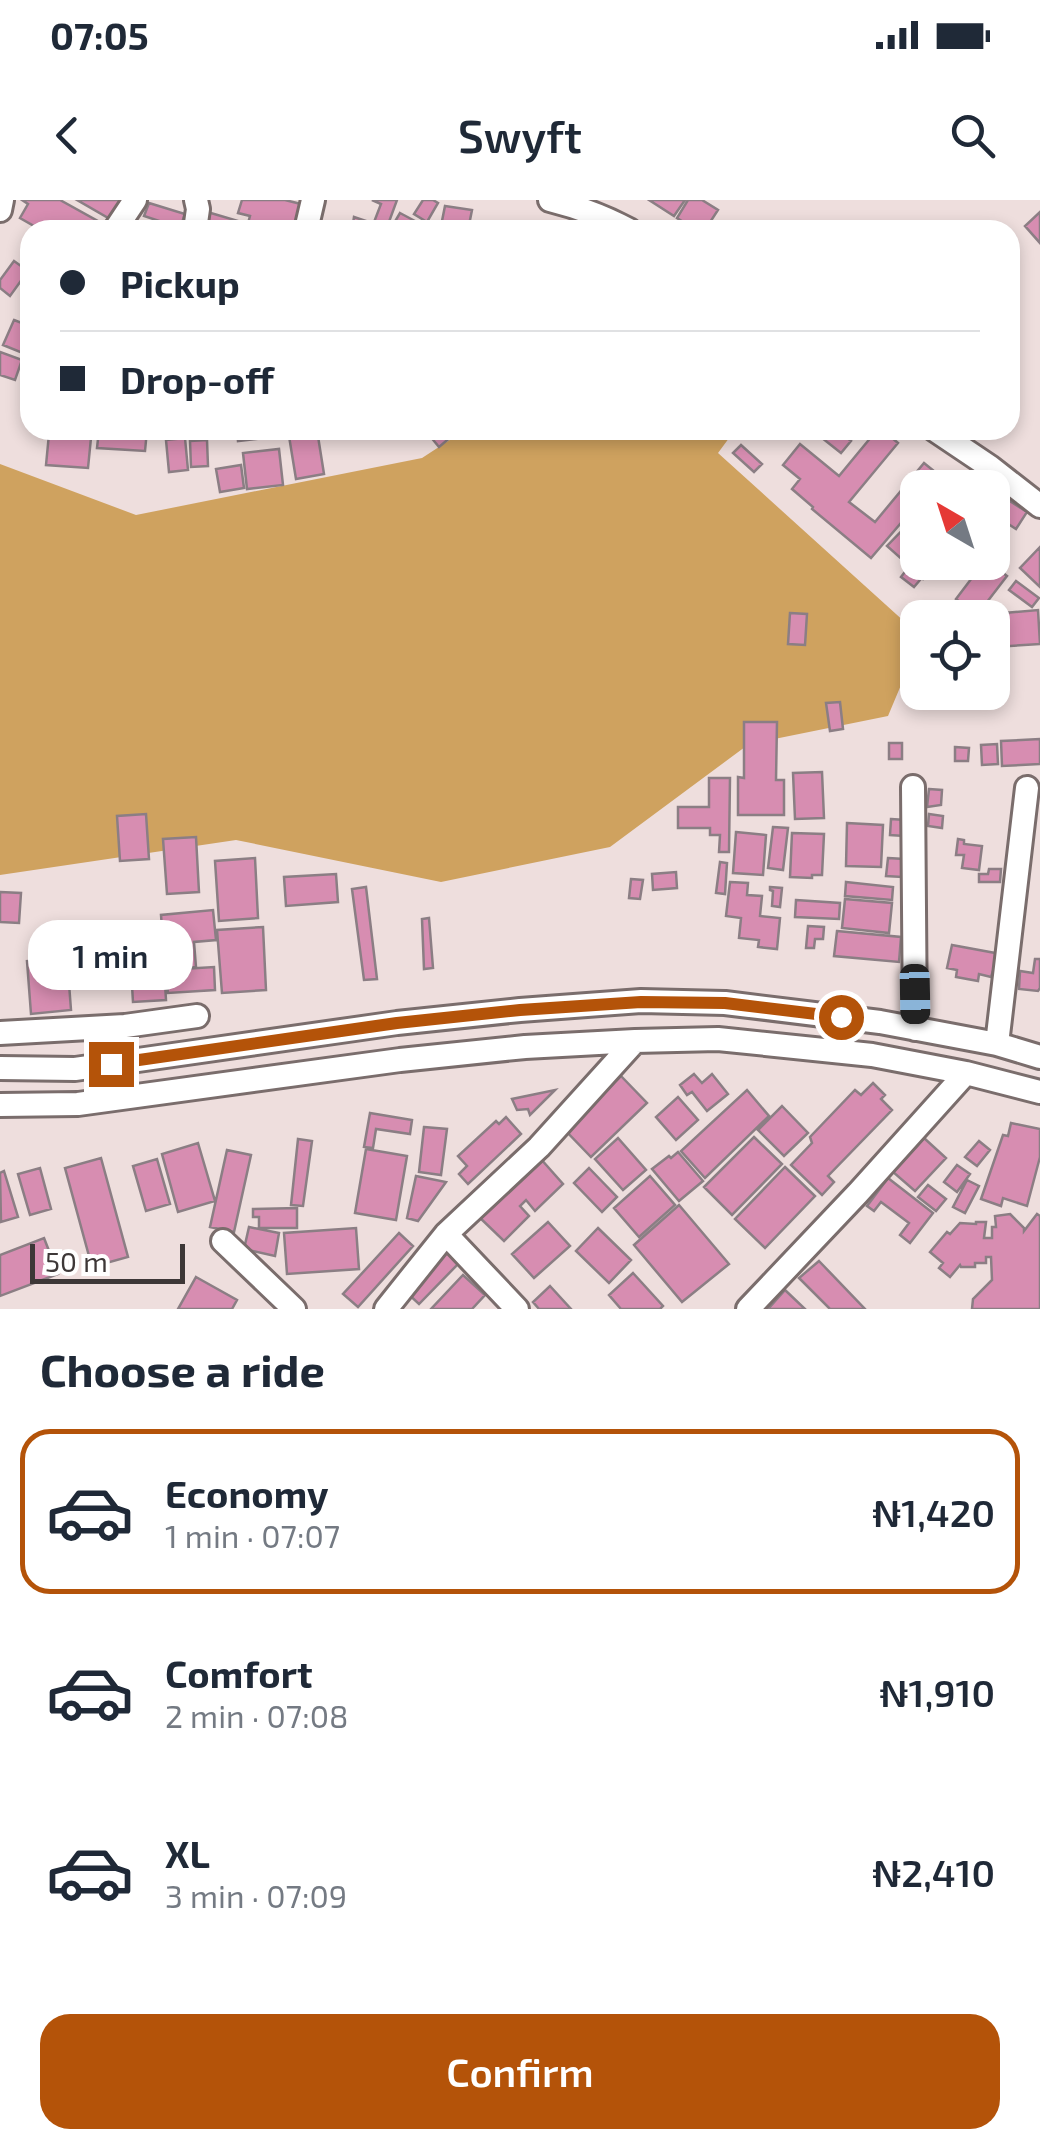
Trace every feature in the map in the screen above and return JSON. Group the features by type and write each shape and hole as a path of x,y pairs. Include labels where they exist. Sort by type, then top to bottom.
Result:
{"street":[{"path":"0,210 2,200"},
{"path":"550,200 612,220"},
{"path":"950,440 1040,506"},
{"path":"912,787 916,1029"},
{"path":"997,1044 1027,788"},
{"path":"0,1068 75,1069 397,1023 641,1002 725,1003 880,1022 1040,1056"},
{"path":"0,1033 125,1026 197,1016"},
{"path":"0,1105 78,1104 400,1060 634,1040 718,1039 872,1054 1040,1092"},
{"path":"386,1309 446,1234 539,1147 634,1040"},
{"path":"748,1309 966,1073"},
{"path":"446,1234 517,1309"},
{"path":"223,1241 294,1309"}],"shaded area":[{"path":"450,440 728,440 718,453 900,618 900,687 888,716 749,744 610,847 441,882 236,840 0,875 0,464 136,515 422,458"}],"building":[{"path":"22,200 60,200 96,220 24,220 20,218 28,204"},
{"path":"77,200 120,200 110,219"},
{"path":"242,200 285,200 305,205 301,220 249,220 250,216 238,213"},
{"path":"372,200 397,200 390,220 375,220 381,204"},
{"path":"423,200 438,203 428,220 414,214"},
{"path":"649,200 685,200 674,216"},
{"path":"688,200 702,200 718,210 712,220 677,218"},
{"path":"149,203 185,214 183,220 144,216"},
{"path":"445,206 472,210 470,220 442,220"},
{"path":"204,211 235,220 201,220"},
{"path":"1040,212 1040,243 1025,226"},
{"path":"14,261 20,265 20,282 10,296 0,288 0,280"},
{"path":"14,320 20,322 20,352 3,345"},
{"path":"0,352 20,359 15,380 0,375"},
{"path":"48,440 91,440 88,468 46,465"},
{"path":"98,440 146,440 145,451 97,448"},
{"path":"166,440 185,440 188,470 169,472"},
{"path":"207,440 208,466 191,467 190,441"},
{"path":"290,440 319,440 324,474 296,479"},
{"path":"825,440 851,441 841,453"},
{"path":"869,440 898,443 849,502 875,522 900,492 900,524 871,558 792,489 800,479 783,465 800,444 839,476"},
{"path":"741,445 762,464 754,472 733,453"},
{"path":"279,449 283,485 247,489 243,453"},
{"path":"241,465 244,488 220,492 216,469"},
{"path":"1010,501 1027,512 1016,529 1010,525"},
{"path":"900,533 900,558 887,546"},
{"path":"1040,547 1040,587 1020,568"},
{"path":"970,580 1004,580 989,600 956,599"},
{"path":"1016,581 1039,598 1032,607 1009,590"},
{"path":"1038,610 1040,644 1010,646 1010,612"},
{"path":"790,613 807,614 805,645 788,644"},
{"path":"840,702 843,729 830,731 826,703"},
{"path":"744,722 777,722 776,780 784,780 784,815 738,815 738,777 744,778"},
{"path":"1040,739 1040,764 1002,766 1001,741"},
{"path":"889,743 902,743 902,759 889,759"},
{"path":"997,744 998,764 982,765 981,745"},
{"path":"955,747 969,748 968,761 955,761"},
{"path":"822,772 824,818 795,819 793,773"},
{"path":"709,778 730,778 729,852 719,852 720,835 710,835 710,828 678,828 678,807 709,807"},
{"path":"929,789 942,790 941,805 927,807"},
{"path":"146,814 149,859 120,861 117,816"},
{"path":"929,814 943,816 942,828 928,826"},
{"path":"891,819 905,820 904,836 890,835"},
{"path":"847,823 883,825 881,867 846,866"},
{"path":"773,827 788,828 783,870 768,868"},
{"path":"736,832 766,835 763,875 733,873"},
{"path":"792,833 824,834 822,875 790,877"},
{"path":"196,837 199,892 167,894 163,839"},
{"path":"958,839 964,840 964,844 982,846 979,870 962,868 964,855 956,855"},
{"path":"255,858 258,918 219,921 215,861"},
{"path":"888,858 904,859 902,877 886,876"},
{"path":"720,862 727,863 725,894 716,893"},
{"path":"989,869 1001,869 1000,882 979,882 979,874 988,874"},
{"path":"676,872 677,888 653,890 652,874"},
{"path":"336,874 338,902 286,906 284,877"},
{"path":"631,879 643,880 640,899 629,898"},
{"path":"730,882 748,883 747,895 762,896 760,916 780,918 777,949 758,947 759,940 739,938 741,918 726,916"},
{"path":"846,882 893,887 892,900 845,896"},
{"path":"366,887 377,979 364,980 352,889"},
{"path":"770,887 782,888 780,907 772,906"},
{"path":"0,892 21,893 19,923 0,922"},
{"path":"845,899 892,903 889,933 842,928"},
{"path":"796,900 840,903 839,919 795,917"},
{"path":"213,910 216,940 194,942 196,967 165,969 161,915"},
{"path":"429,918 433,968 424,969 422,919"},
{"path":"808,926 824,927 823,939 815,939 814,948 806,948"},
{"path":"263,927 266,990 222,993 217,930"},
{"path":"837,931 901,937 899,962 834,956"},
{"path":"952,945 1006,955 991,977 979,974 978,981 956,977 957,970 947,968"},
{"path":"67,957 71,1010 31,1014 27,961"},
{"path":"1035,959 1040,959 1040,988 1019,989 1020,971 1033,973"},
{"path":"164,967 166,1000 133,1002 131,969"},
{"path":"214,967 215,990 168,993 166,970"},
{"path":"694,1074 702,1083 712,1074 728,1094 707,1111 692,1092 687,1095 680,1085"},
{"path":"621,1076 647,1103 591,1157 565,1130"},
{"path":"873,1083 892,1110 828,1176 834,1182 822,1195 791,1165 812,1143 810,1137 855,1090 861,1095"},
{"path":"555,1090 530,1115 528,1109 517,1110 512,1099"},
{"path":"747,1090 769,1116 705,1178 681,1151"},
{"path":"678,1097 698,1120 676,1140 656,1117"},
{"path":"782,1106 808,1133 784,1156 758,1130"},
{"path":"370,1113 412,1120 410,1134 376,1129 373,1148 364,1147"},
{"path":"506,1117 521,1134 468,1184 459,1174 467,1166 458,1156 496,1121 499,1124"},
{"path":"1011,1123 1040,1129 1040,1157 1027,1206 1003,1198 1001,1206 981,1199 1003,1135 1008,1136"},
{"path":"424,1127 447,1129 441,1175 419,1172"},
{"path":"754,1137 782,1164 732,1215 704,1187"},
{"path":"618,1138 646,1170 623,1190 595,1159"},
{"path":"924,1138 946,1158 915,1191 893,1172"},
{"path":"298,1139 312,1141 303,1206 291,1205"},
{"path":"979,1141 990,1150 977,1166 965,1157"},
{"path":"198,1143 215,1201 178,1212 162,1154"},
{"path":"366,1149 407,1156 396,1220 355,1213"},
{"path":"227,1150 251,1155 234,1232 210,1227"},
{"path":"678,1152 703,1181 679,1201 652,1169"},
{"path":"101,1158 128,1257 92,1267 65,1168"},
{"path":"540,1158 563,1184 535,1211 526,1200 520,1206 529,1216 504,1241 477,1215"},
{"path":"157,1159 170,1204 146,1211 133,1166"},
{"path":"957,1165 970,1174 957,1192 944,1182"},
{"path":"785,1167 815,1196 765,1248 735,1219"},
{"path":"40,1168 51,1209 30,1215 18,1174"},
{"path":"589,1168 617,1197 602,1212 574,1183"},
{"path":"4,1171 18,1217 1,1222 0,1173"},
{"path":"416,1176 446,1182 418,1221 407,1218"},
{"path":"650,1176 675,1205 639,1237 614,1208"},
{"path":"888,1178 933,1213 910,1243 900,1235 909,1223 881,1202 874,1211 867,1206"},
{"path":"967,1180 979,1186 965,1213 953,1207"},
{"path":"928,1185 946,1199 936,1211 918,1197"},
{"path":"679,1205 729,1264 682,1302 634,1245"},
{"path":"297,1208 297,1228 259,1228 259,1217 253,1217 253,1209"},
{"path":"1010,1214 1024,1231 1037,1214 1040,1216 1040,1309 972,1309 973,1299 992,1280 991,1257 986,1257 986,1263 975,1263 975,1267 960,1265 950,1277 939,1268 943,1263 930,1252 960,1223 986,1222 984,1238 992,1238 995,1216"},
{"path":"548,1222 570,1246 534,1278 512,1254"},
{"path":"249,1227 279,1233 275,1256 244,1249"},
{"path":"356,1228 359,1269 287,1274 284,1233"},
{"path":"598,1228 631,1260 609,1283 576,1251"},
{"path":"399,1233 413,1246 358,1307 343,1294"},
{"path":"44,1238 58,1274 0,1296 0,1255"},
{"path":"444,1249 459,1263 419,1304 405,1291"},
{"path":"819,1261 865,1309 830,1309 799,1278"},
{"path":"633,1273 663,1306 660,1309 621,1309 609,1295"},
{"path":"463,1275 485,1295 472,1309 431,1309"},
{"path":"196,1277 237,1300 232,1309 178,1309"},
{"path":"550,1286 571,1309 539,1309 533,1302"},
{"path":"785,1290 805,1309 768,1309"}],"route":[{"path":"111,1064 397,1023 641,1002 725,1003 841,1017"}]}
